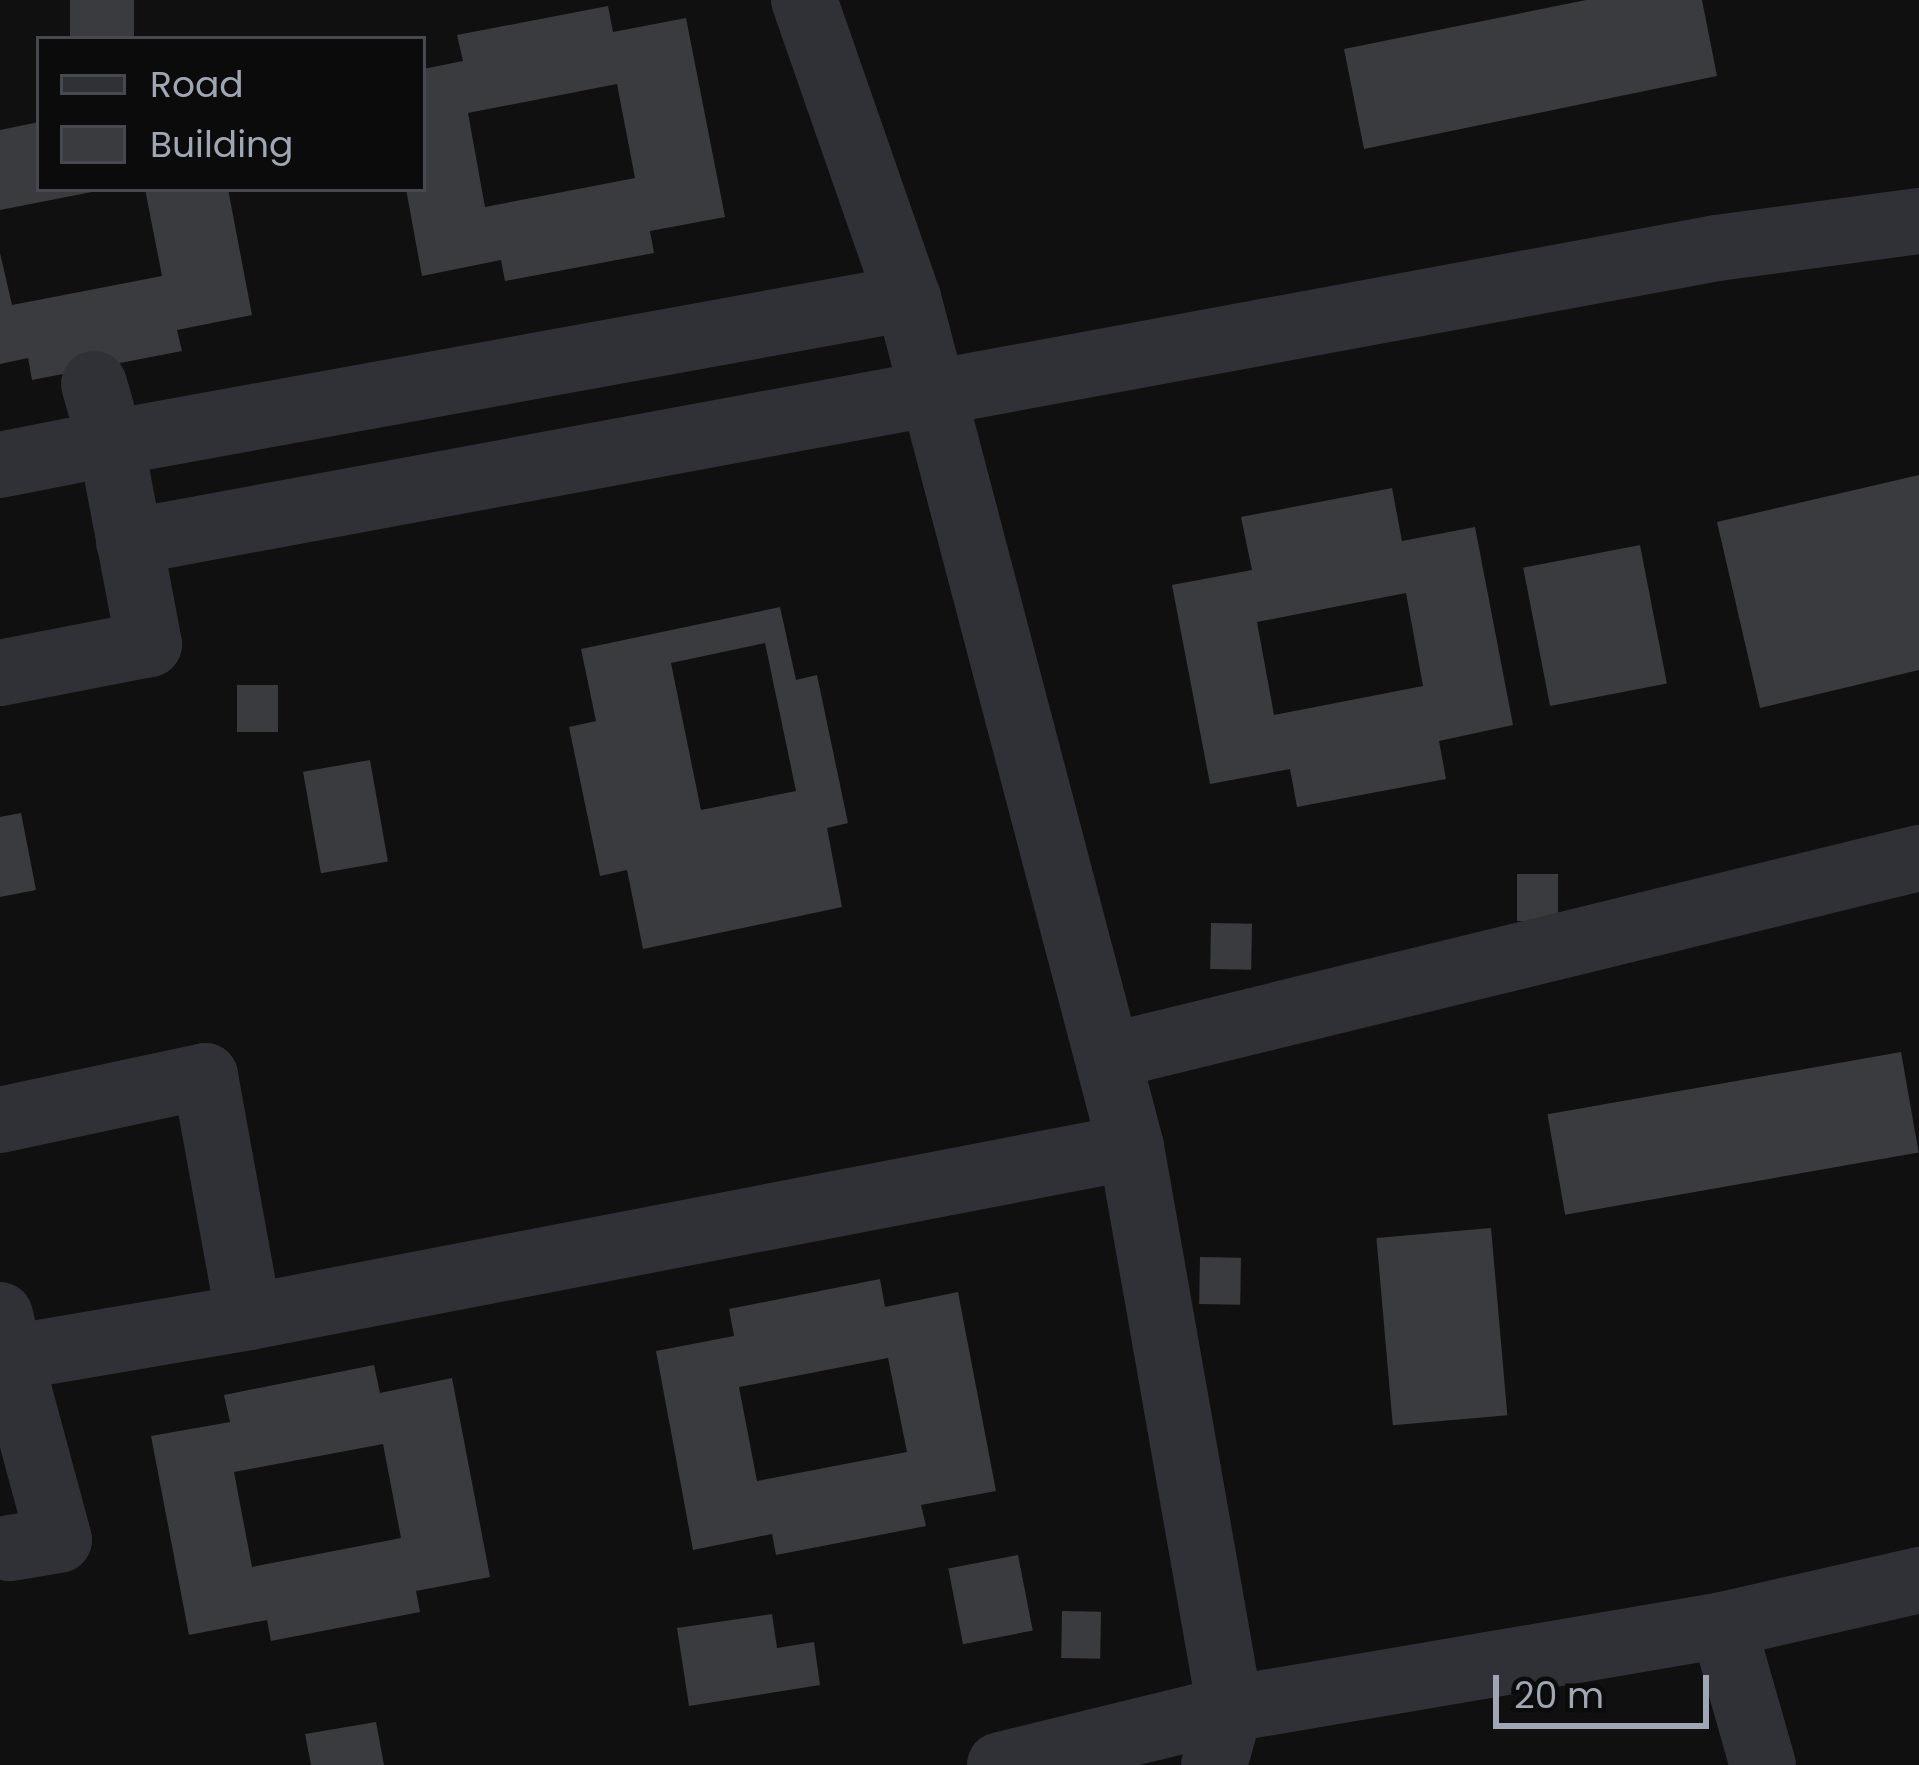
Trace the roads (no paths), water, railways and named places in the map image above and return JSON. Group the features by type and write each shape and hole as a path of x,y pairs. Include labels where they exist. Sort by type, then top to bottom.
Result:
{"street":[{"path":"804,0 908,298 1109,1055 1131,1147 1222,1737"},
{"path":"129,542 1717,248 1919,220"},
{"path":"0,465 102,413 908,298"},
{"path":"0,673 149,644 102,413"},
{"path":"1109,1055 1919,858"},
{"path":"0,1120 205,1076 249,1317"},
{"path":"10,1547 59,1540 5,1336 249,1317 1131,1147"},
{"path":"1000,1765 1222,1737 1919,1580"},
{"path":"1723,1625 1763,1765"}]}
